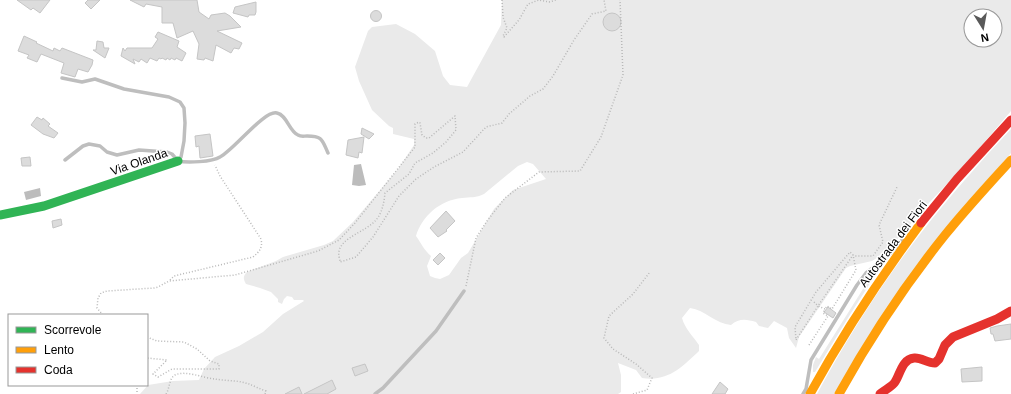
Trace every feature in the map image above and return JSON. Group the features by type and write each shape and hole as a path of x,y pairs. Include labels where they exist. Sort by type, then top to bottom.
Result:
{"main road":[{"name":"Autostrada dei Fiori","path":"810,394 854,318 928,214 1011,120"},
{"path":"839,394 876,333 917,272 970,206 1011,160"},
{"name":"Via Olanda","path":"0,215 44,206 178,161"},
{"path":"880,394 895,382 898,374 908,360 914,358 929,363 935,363 939,359 944,345 954,337 997,319 1011,311"}],"lane":[{"name":"Via Olanda","path":"62,78 82,82 95,79 124,89 169,97 180,102 184,108 185,123 181,157 178,161"},
{"path":"65,160 83,146 89,144 100,146 107,152 117,155 139,150 167,152 172,154 178,161 184,162 217,159 226,154 265,117 274,113 278,113 283,116 296,134 300,136 317,137 322,139 328,153"},
{"path":"803,394 806,389 811,360 863,277 870,269 889,255 909,232 928,214"},
{"path":"375,394 388,384 436,331 464,291"}],"path":[{"path":"502,0 503,17 507,28 503,36 504,37 519,20 528,4 539,0 549,2 556,0"},
{"path":"169,281 235,275 318,251 339,240 355,223 415,147 415,124 418,122 420,123 422,135 429,138 446,124 449,119 455,116 456,130 448,141 433,153 415,163 409,174 385,193 383,206 376,220 361,232 343,242 338,251 340,262 356,257 373,237 399,196 416,179 434,167 463,152 486,127 502,123 509,114 530,96 543,89 553,76 574,40 592,14 606,11 604,0"},
{"path":"464,291 476,238 505,198 539,172 580,171 601,137 623,75 620,0"},
{"path":"102,314 97,308 98,298 101,293 108,291 158,287 169,281 174,276 253,257 261,249 262,243 256,230 220,176 213,159"},
{"path":"853,255 796,340 795,327 816,292 850,252 856,256 873,256 883,242 879,225 896,187"},
{"path":"814,302 818,306 825,309 827,306 832,309 856,270 853,255"},
{"path":"633,394 647,390 652,378 636,364 613,349 604,338 609,316 633,294 650,272"},
{"path":"809,345 828,316 823,313 825,309"},
{"path":"148,338 156,342 184,342 197,349 210,361 219,364 219,369 172,369 158,377 153,374 168,360 148,358"},
{"path":"166,394 169,389 171,378 175,375 186,374 248,383 266,391 265,394"}],"shaded area":[{"path":"502,0 1011,0 1011,111 965,165 926,206 887,251 872,261 846,268 799,337 796,348 789,338 787,328 774,321 768,328 759,326 756,322 746,320 737,321 731,325 720,322 701,311 690,308 682,318 687,329 699,345 699,351 680,368 659,378 642,378 636,370 618,363 621,375 621,392 618,394 140,394 148,385 173,381 199,380 204,369 215,357 239,346 263,332 283,314 304,301 294,300 292,297 287,296 282,304 278,302 278,299 271,292 246,284 244,276 247,272 283,257 333,241 353,222 398,169 414,145 414,139 393,134 393,128 372,110 359,81 355,67 368,31 372,27 396,24 415,34 435,51 443,76 450,85 467,87 501,25","holes":["527,162 533,164 546,179 513,190 494,209 468,253 461,258 449,275 440,279 430,276 427,266 431,256 424,249 416,236 423,222 433,210 454,199 476,197 484,194 518,166"]},
{"path":"1011,129 1011,153 954,218 834,394 817,394 840,352 893,271 954,193"},
{"path":"361,164 366,185 352,185 354,165"},
{"path":"40,188 41,196 26,200 24,192"},
{"path":"873,273 876,274 815,372 813,372 813,365 816,357 819,359 868,281 866,279"}],"building":[{"path":"17,0 50,0 40,13 33,8 31,10"},
{"path":"88,0 100,0 91,9 85,3"},
{"path":"130,0 197,0 199,12 209,19 211,15 225,13 230,16 241,27 217,31 242,43 239,49 234,48 231,53 216,45 213,61 205,58 204,60 197,59 199,44 193,31 177,38 173,23 162,23 162,7 146,4 144,7"},
{"path":"256,2 255,15 249,15 248,17 233,13 235,7"},
{"path":"374,11 378,11 380,12 380,20 374,21 371,18 371,14"},
{"path":"612,13 618,16 621,22 618,28 612,31 606,28 603,22 606,16"},
{"path":"158,32 179,41 177,47 186,53 182,61 176,58 175,60 171,58 170,60 167,58 166,60 159,58 157,61 150,58 147,63 141,59 139,62 133,59 135,64 121,56 123,48 125,51 127,48 152,48 158,39 155,37"},
{"path":"24,36 53,51 54,48 60,51 62,48 93,60 92,65 88,72 78,69 75,77 61,73 64,63 41,54 37,62 27,58 29,55 18,51"},
{"path":"97,41 103,42 104,48 109,48 105,58 93,50 96,50"},
{"path":"37,117 42,120 43,118 50,124 48,126 58,133 54,138 43,134 31,125"},
{"path":"362,128 374,134 369,139 361,134"},
{"path":"210,134 213,156 200,158 199,146 196,147 195,136"},
{"path":"364,137 362,153 359,152 358,158 346,155 348,140"},
{"path":"30,157 31,166 22,166 21,158"},
{"path":"446,211 455,221 446,230 447,231 438,237 430,228"},
{"path":"61,219 62,225 53,228 52,221"},
{"path":"440,253 445,258 438,265 433,260"},
{"path":"828,307 836,313 833,318 824,312"},
{"path":"1011,324 1011,339 995,341 993,334 991,334 990,328"},
{"path":"365,364 368,371 355,376 352,368"},
{"path":"982,367 982,381 962,382 961,369"},
{"path":"332,380 336,389 327,394 304,394"},
{"path":"720,382 728,389 725,394 712,394"},
{"path":"299,387 302,394 285,394"}],"traffic: fast":[{"path":"0,215 44,206 178,161"}],"traffic: slow":[{"path":"839,394 876,332 916,273 953,225 1011,160"},
{"path":"810,394 862,307 921,223"}],"traffic: jam":[{"path":"921,223 957,179 1011,120"},
{"path":"880,394 894,384 904,364 910,359 917,358 935,363 939,359 945,345 953,337 997,319 1011,311"}]}
